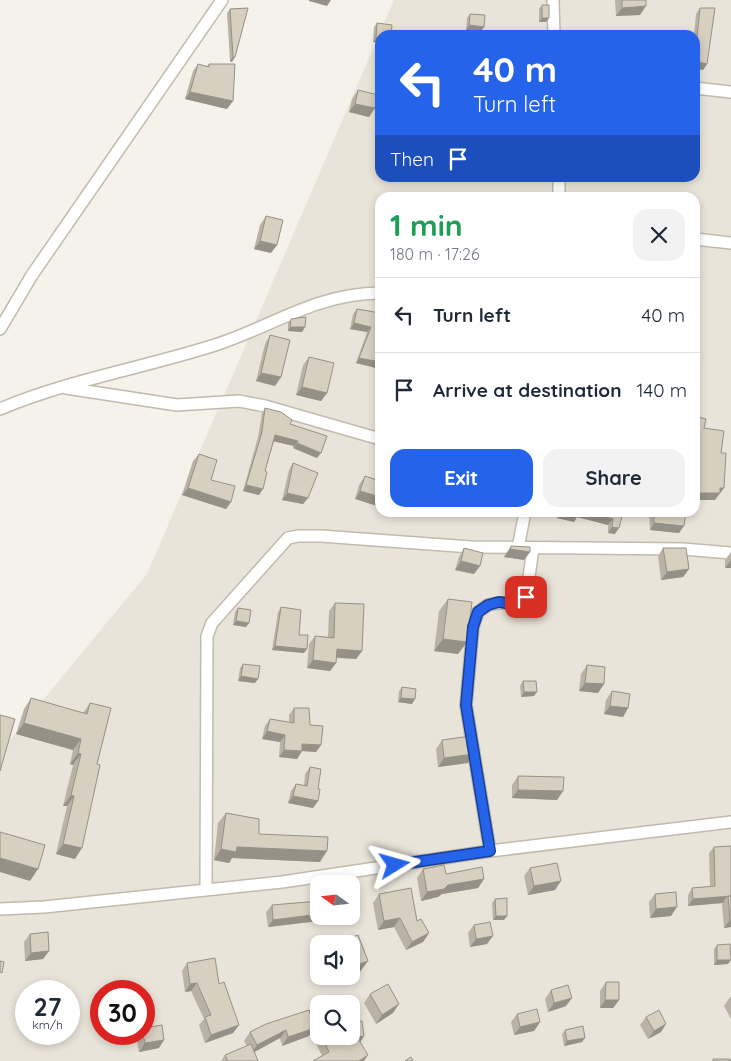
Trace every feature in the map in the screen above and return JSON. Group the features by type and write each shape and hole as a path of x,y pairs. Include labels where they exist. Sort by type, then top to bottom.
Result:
{"street":[{"path":"0,329 32,275 222,0"},
{"path":"553,0 554,30"},
{"path":"700,89 731,92"},
{"path":"700,240 731,243"},
{"path":"0,409 61,387 217,344 300,308 342,296 375,293"},
{"path":"61,387 176,405 239,401 265,406 375,438"},
{"path":"518,548 523,517"},
{"path":"206,889 207,636 212,623 275,550 288,538 298,536 518,548 684,549 731,553"},
{"path":"490,851 466,705 473,627 478,612 488,605 499,602 522,603 526,597 533,548"},
{"path":"0,908 44,907 282,882 490,851 731,822"}],"shaded area":[{"path":"394,0 731,0 731,1061 0,1061 0,752 147,574 375,44 375,182 700,182 700,30 381,30"}],"building":[{"path":"622,0 646,0 646,6 622,8"},
{"path":"542,5 549,5 549,18 542,18"},
{"path":"248,8 235,57 233,57 230,9"},
{"path":"700,8 715,8 707,64 700,62 700,30 698,30"},
{"path":"470,14 485,15 484,27 469,25"},
{"path":"377,23 392,25 392,30 377,30"},
{"path":"198,64 209,67 209,64 235,64 233,101 190,92"},
{"path":"358,90 375,94 375,108 355,104"},
{"path":"266,216 283,220 277,245 260,241"},
{"path":"357,309 375,312 375,361 359,358 371,327 354,323"},
{"path":"306,317 305,327 290,327 291,319"},
{"path":"270,335 290,340 281,377 261,373"},
{"path":"309,357 334,363 327,393 302,387"},
{"path":"265,408 281,412 292,420 290,424 327,436 321,453 297,443 298,441 275,435 265,471 267,472 263,489 246,485 262,432"},
{"path":"700,417 706,419 704,428 724,431 721,453 726,453 724,488 720,488 720,493 700,493"},
{"path":"199,454 217,460 211,480 235,486 231,502 188,488"},
{"path":"293,463 318,473 308,498 287,493"},
{"path":"365,476 375,479 375,496 360,491"},
{"path":"606,517 622,517 619,528 612,527 613,519"},
{"path":"654,517 685,517 684,526 654,523"},
{"path":"511,546 530,547 530,552 510,549"},
{"path":"464,548 483,553 480,566 461,561"},
{"path":"663,548 686,548 689,569 667,572"},
{"path":"448,599 472,602 467,642 443,639"},
{"path":"335,603 364,604 362,651 337,649 336,663 313,660 315,636 334,638"},
{"path":"281,607 301,610 299,635 308,635 307,649 275,646"},
{"path":"238,608 251,610 249,623 236,621"},
{"path":"243,664 260,666 258,679 241,676"},
{"path":"587,665 605,667 604,684 585,683"},
{"path":"523,681 536,681 537,692 524,692"},
{"path":"402,687 416,689 415,699 401,698"},
{"path":"612,691 630,694 628,708 610,706"},
{"path":"31,698 87,714 90,703 111,708 97,764 100,765 82,848 63,844 74,796 71,795 81,754 78,753 81,739 24,723"},
{"path":"294,708 309,708 310,725 323,726 321,745 302,744 302,751 284,750 285,735 267,731 270,719 294,723"},
{"path":"0,715 15,719 0,771"},
{"path":"471,736 474,754 444,758 442,740"},
{"path":"310,767 321,769 318,801 293,796 296,784 307,786"},
{"path":"518,776 564,777 563,791 518,790"},
{"path":"226,813 259,819 259,834 328,837 327,851 237,847 236,852 221,849"},
{"path":"0,832 45,845 38,869 0,858"},
{"path":"731,846 731,896 693,899 692,888 715,886 714,847"},
{"path":"557,863 561,881 534,886 530,868"},
{"path":"444,865 446,874 482,867 484,879 448,885 444,889 427,892 423,869"},
{"path":"411,888 417,921 421,919 429,933 412,942 400,918 384,921 379,894"},
{"path":"676,892 677,907 656,909 655,894"},
{"path":"728,896 731,896 731,920 730,920"},
{"path":"507,898 507,916 496,916 495,899"},
{"path":"310,902 310,915 273,920 272,905"},
{"path":"490,922 493,936 476,939 474,925"},
{"path":"48,932 49,951 31,953 30,934"},
{"path":"360,940 368,961 360,964"},
{"path":"730,944 731,960 717,960 717,945"},
{"path":"215,958 219,984 224,982 239,1025 211,1035 205,1017 211,1015 197,983 190,984 187,963"},
{"path":"0,961 4,962 2,973 0,972"},
{"path":"606,982 619,982 619,1000 605,1000"},
{"path":"388,984 399,1004 382,1015 370,994"},
{"path":"568,985 572,998 554,1003 551,990"},
{"path":"537,1009 540,1022 520,1027 517,1014"},
{"path":"309,1010 310,1013 310,1030 288,1037 286,1030 257,1045 250,1032 266,1024"},
{"path":"659,1010 666,1024 654,1031 646,1017"},
{"path":"360,1021 362,1021 364,1036 360,1037"},
{"path":"162,1025 164,1040 155,1041 155,1026"},
{"path":"583,1026 585,1038 567,1041 565,1030"},
{"path":"360,1042 368,1055 359,1061 313,1061 329,1052 326,1045 360,1045"},
{"path":"251,1044 258,1061 228,1061 225,1055"},
{"path":"411,1057 413,1061 405,1061"},
{"path":"713,1059 730,1059 731,1061 713,1061"}],"route":[{"path":"395,865 490,851 466,705 474,619 478,612 488,605 499,602 519,605 526,597"}]}
